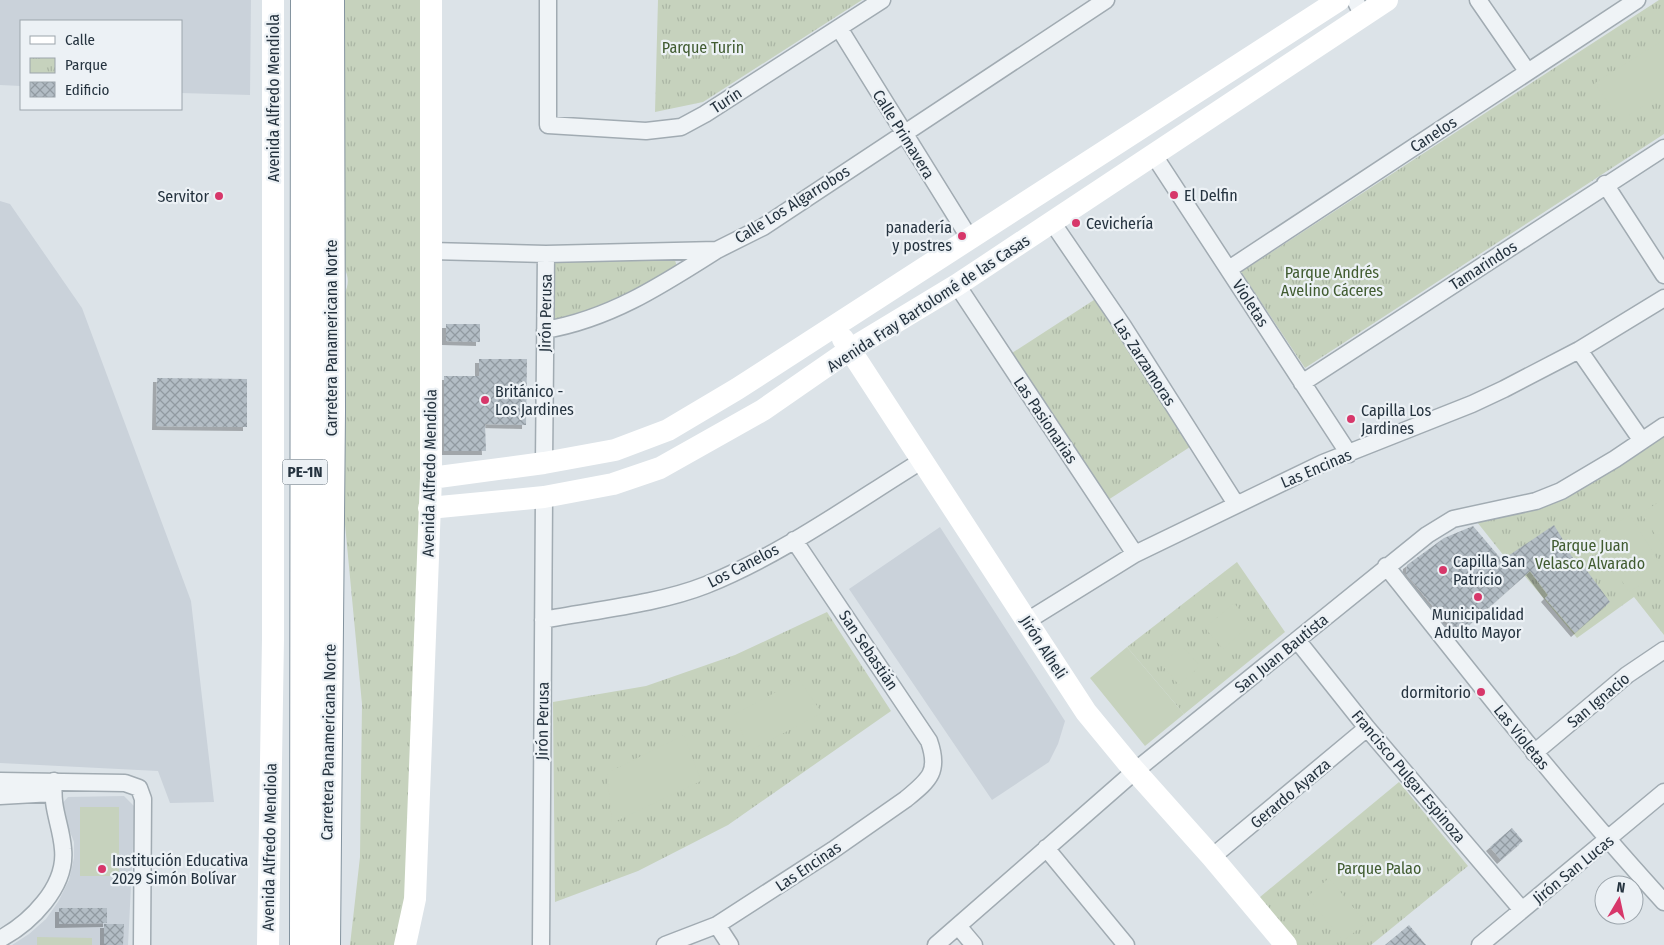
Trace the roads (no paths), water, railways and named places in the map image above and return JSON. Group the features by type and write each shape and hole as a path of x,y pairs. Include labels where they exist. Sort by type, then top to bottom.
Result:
{"highway":[{"name":"Carretera Panamericana Norte","path":"304,945 305,0"},
{"name":"Carretera Panamericana Norte","path":"326,945 331,421 330,0"}],"street":[{"name":"Avenida Alfredo Mendiola","path":"268,945 273,620 273,0"},
{"name":"Avenida Alfredo Mendiola","path":"405,945 415,899 430,478 431,0"},
{"name":"Turín","path":"548,0 548,126 646,131 681,127 705,114 882,0"},
{"name":"Calle Los Algarrobos","path":"431,251 546,254 718,250 763,226 902,132 1106,0"},
{"name":"Avenida Fray Bartolomé de las Casas","path":"430,478 544,463 614,450 668,430 736,389 1339,0"},
{"name":"Avenida Fray Bartolomé de las Casas","path":"429,508 544,497 613,484 660,468 763,410 851,350 957,285 1153,154 1359,8 1387,0"},
{"path":"1478,0 1527,71"},
{"name":"Canelos","path":"1229,269 1527,71 1638,0"},
{"name":"Calle Primavera","path":"839,28 970,239"},
{"name":"Tamarindos","path":"1302,383 1605,184 1664,148"},
{"name":"Violetas","path":"1153,154 1348,454"},
{"path":"1605,184 1664,274"},
{"name":"Las Zarzamoras","path":"1052,222 1123,326 1236,504"},
{"path":"545,330 568,326 646,295 718,250"},
{"name":"Jirón Perusa","path":"544,463 546,254"},
{"name":"Las Pasionarias","path":"957,285 1135,554"},
{"name":"Las Encinas","path":"1027,621 1135,554 1236,504 1348,454 1472,404 1579,350 1664,298"},
{"name":"Jirón Alheli","path":"834,326 1086,712 1286,945"},
{"path":"1579,350 1642,441"},
{"name":"San Juan Bautista","path":"936,945 1135,771 1426,535 1453,519 1536,501 1561,491 1664,426"},
{"name":"Los Canelos","path":"543,620 634,603 705,585 794,540 923,460"},
{"name":"Jirón Perusa","path":"541,945 544,497"},
{"name":"San Sebastián","path":"794,540 915,719 928,741 934,765"},
{"name":"Las Violetas","path":"1386,566 1534,753 1608,841 1664,902"},
{"name":"Francisco Pulgar Espinoza","path":"1298,640 1367,728 1522,910"},
{"name":"San Ignacio","path":"1534,753 1627,675 1664,650"},
{"name":"Gerardo Ayarza","path":"1212,857 1367,728"},
{"name":"Las Encinas","path":"665,945 717,925 833,850 922,786 932,773 934,765"},
{"path":"0,781 54,787"},
{"path":"0,796 54,787 125,783 139,788 143,800 142,945"},
{"path":"0,939 29,919 40,907 55,884 61,868 63,852 53,807 54,787"},
{"name":"Jirón San Lucas","path":"1480,945 1608,841 1664,792"},
{"path":"1046,848 1126,945"},
{"path":"717,925 730,945"},
{"path":"958,926 974,945"}],"place":[{"name":"El Delfin","path":"1174,195"},
{"name":"Servitor","path":"219,196"},
{"name":"Cevichería","path":"1076,223"},
{"name":"panadería y postres","path":"962,236"},
{"name":"Británico - Los Jardines","path":"485,400"},
{"name":"Capilla Los Jardines","path":"1351,419"},
{"name":"Capilla San Patricio","path":"1443,570"},
{"name":"Municipalidad Adulto Mayor","path":"1478,597"},
{"name":"dormitorio","path":"1481,692"},
{"name":"Institución Educativa 2029 Simón Bolívar","path":"102,869"}],"park label":[{"name":"Parque Turin","path":"703,47"},
{"name":"Parque Andrés Avelino Cáceres","path":"1332,281"},
{"name":"Parque Juan Velasco Alvarado","path":"1590,554"},
{"name":"Parque Palao","path":"1379,868"}]}
